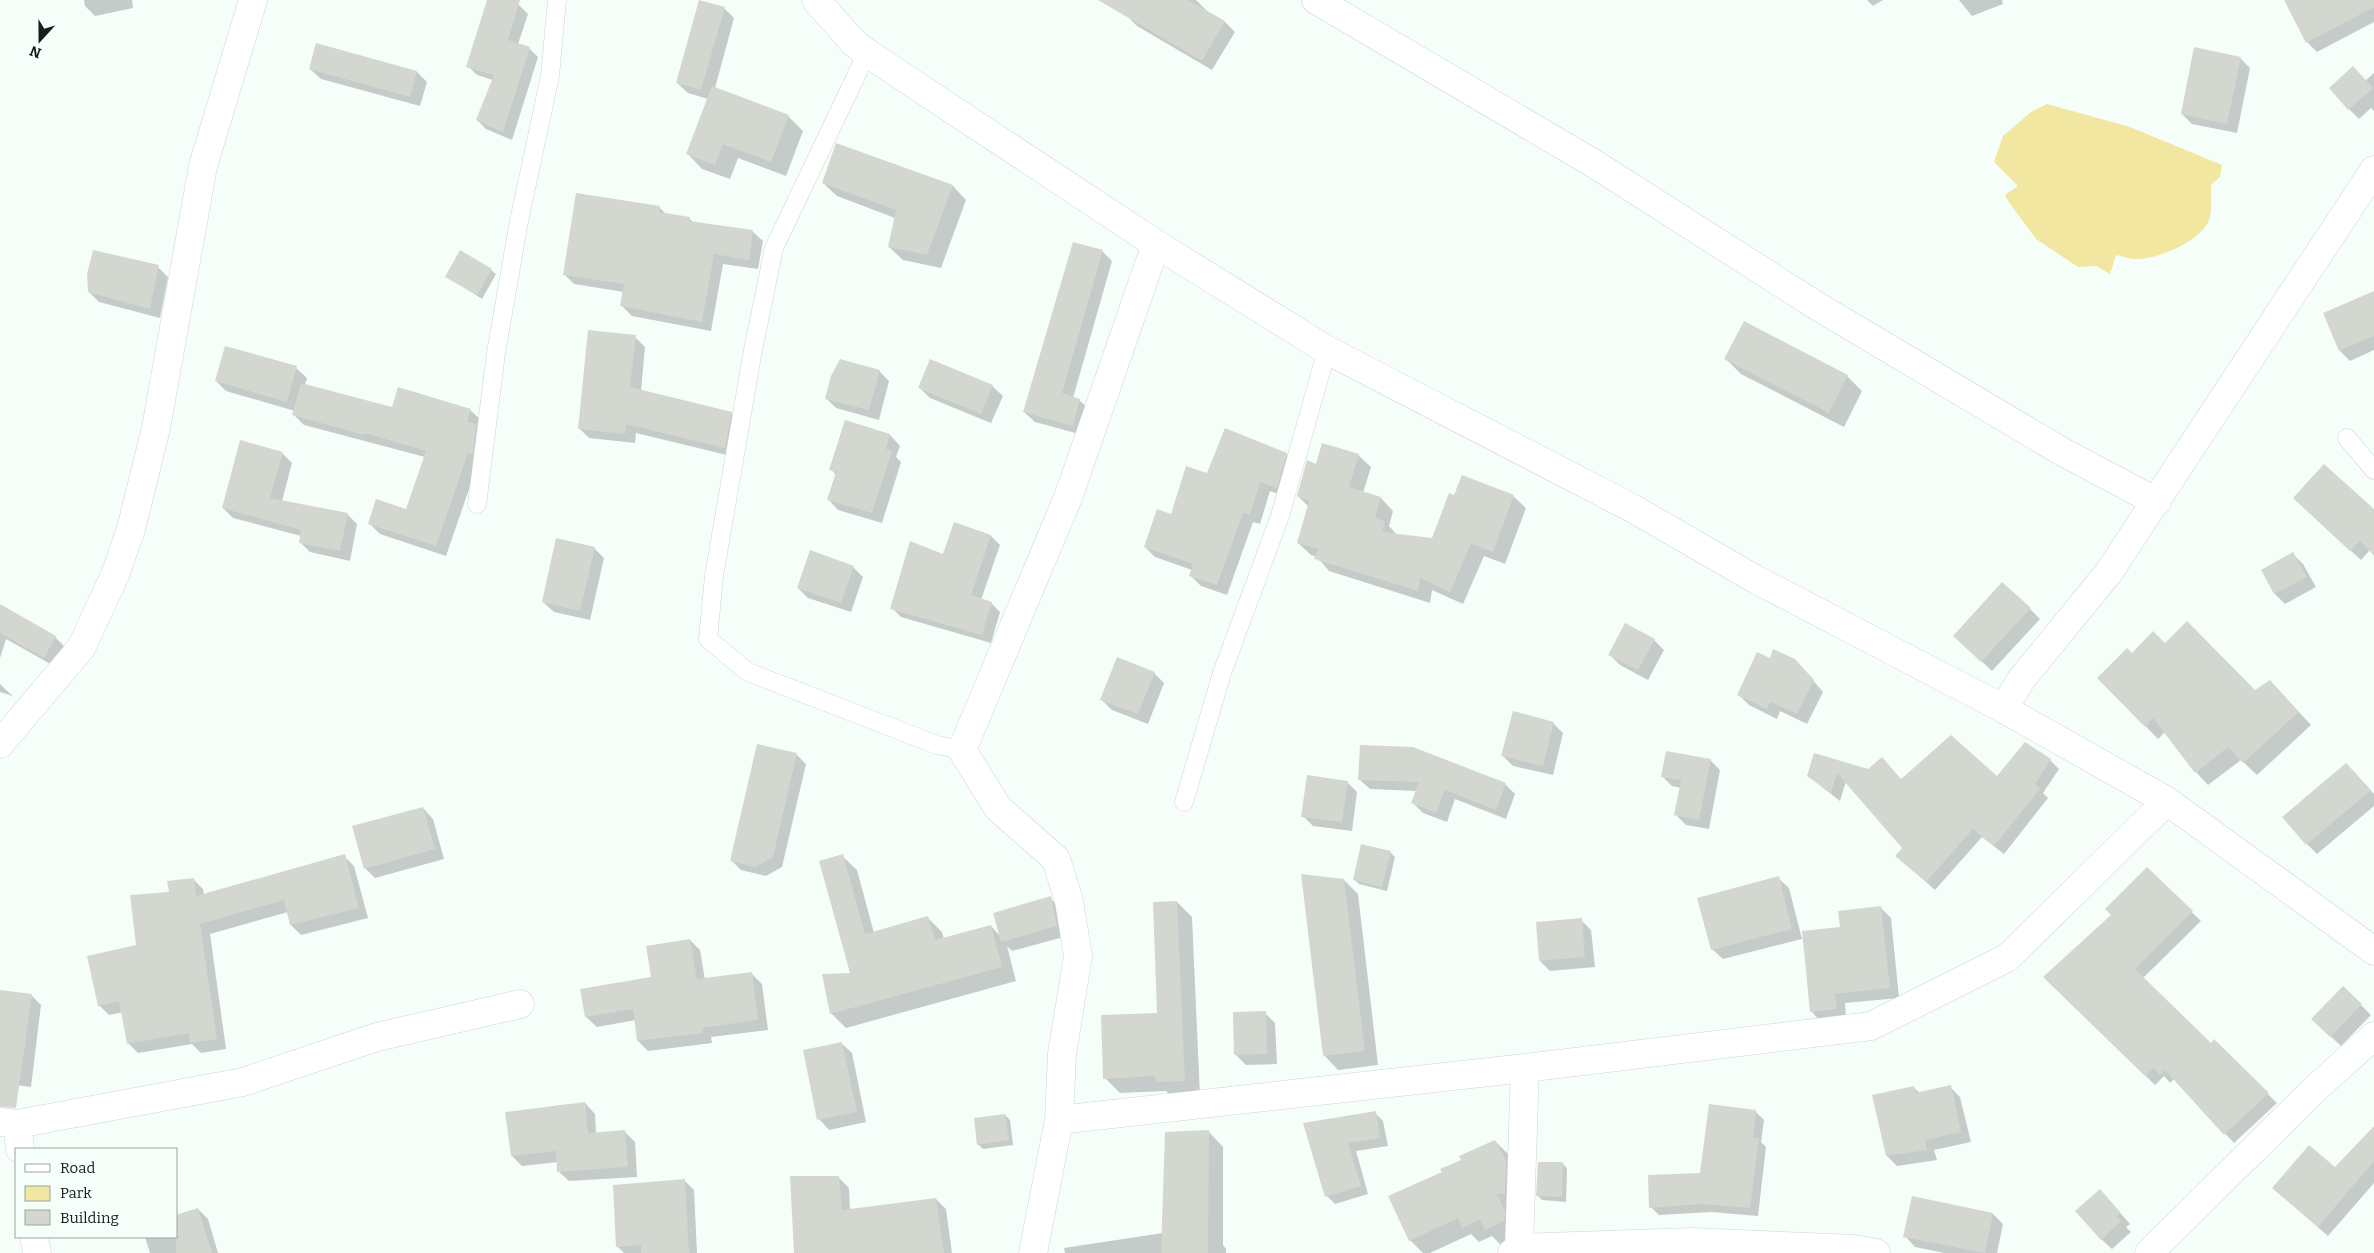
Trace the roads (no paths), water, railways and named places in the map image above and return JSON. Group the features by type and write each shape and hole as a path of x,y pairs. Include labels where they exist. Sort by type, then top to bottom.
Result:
{"street":[{"path":"0,744 81,648 115,575 131,529 156,428 203,166 253,0"},
{"path":"816,0 853,42 866,53 1156,244 1327,350 1632,508 1755,579 2004,709 2167,801 2374,951"},
{"path":"1316,0 1593,163 1817,306 2061,451 2157,502"},
{"path":"2004,709 2020,681 2109,572 2157,502 2374,170"},
{"path":"1032,1253 1060,1120 1062,1054 1078,956 1069,901 1056,859 998,808 962,750 1069,495 1156,244"},
{"path":"1060,1120 1525,1068 1871,1026 2007,958 2167,801"},
{"path":"12,1132 243,1082 377,1037 520,1004"},
{"path":"2149,1253 2316,1088 2374,1036"},
{"path":"1525,1068 1516,1251 1692,1242 1854,1249 1876,1253"},
{"path":"34,1238 37,1253"}],"lane":[{"path":"477,504 496,353 519,221 550,76 557,0"},
{"path":"866,53 774,248 753,350 736,460 714,576 708,639 748,672 937,744 962,750"},
{"path":"1184,802 1222,673 1280,516 1327,350"},
{"path":"2347,438 2374,470"}]}
